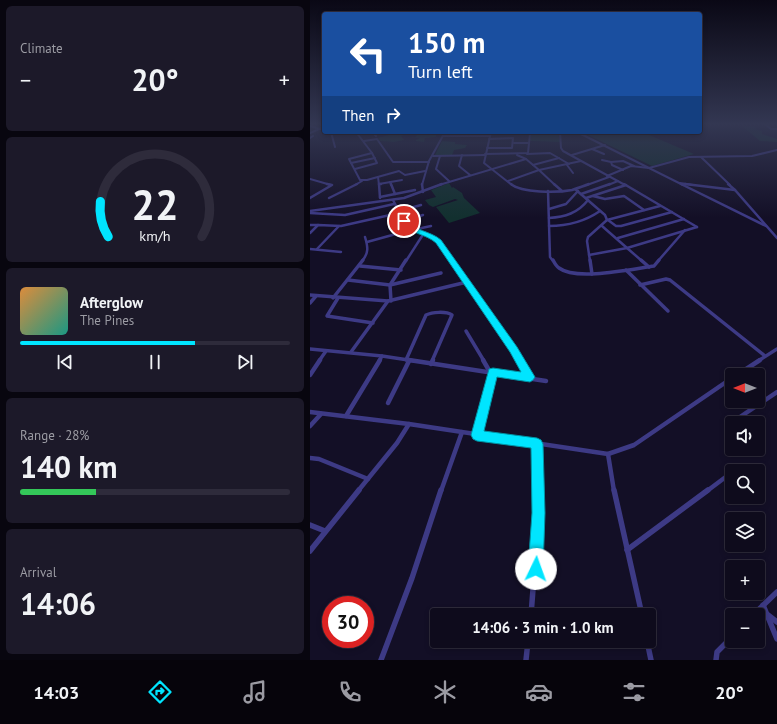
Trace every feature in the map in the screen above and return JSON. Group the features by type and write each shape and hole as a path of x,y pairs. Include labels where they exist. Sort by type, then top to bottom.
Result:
{"street":[{"path":"359,156 349,158 362,181"},
{"path":"389,156 393,162 429,162"},
{"path":"423,192 422,187 425,171 429,162 433,156 444,156"},
{"path":"440,156 436,169 449,181"},
{"path":"462,156 459,166 470,175"},
{"path":"485,156 484,163 519,190 548,191 575,189 608,177 627,167 634,166 649,168 700,156 753,156"},
{"path":"520,156 525,158 562,191"},
{"path":"555,156 568,164 573,174"},
{"path":"573,156 697,227 627,248 589,255"},
{"path":"625,156 677,183 766,226"},
{"path":"700,156 707,161 735,190 777,238"},
{"path":"351,163 374,158 378,162 377,164 355,169"},
{"path":"310,212 393,200 423,192 449,181 525,158"},
{"path":"533,165 559,158"},
{"path":"602,160 611,162 620,159 627,161 634,166"},
{"path":"508,181 539,170 581,160"},
{"path":"611,162 612,165 623,170"},
{"path":"329,198 362,181 400,171 404,175 425,171"},
{"path":"378,177 380,202"},
{"path":"310,179 332,184 310,198"},
{"path":"379,184 402,180"},
{"path":"549,209 562,207 580,192 618,181"},
{"path":"390,182 395,194"},
{"path":"677,183 735,190"},
{"path":"549,218 572,214 584,207 587,199 626,185"},
{"path":"575,189 616,226 621,226 672,212"},
{"path":"380,197 415,190"},
{"path":"548,191 550,257 555,264 564,270 573,273 592,274 649,267 657,264 685,230"},
{"path":"593,196 600,199 609,200 624,196 644,210"},
{"path":"393,200 406,225 432,236 438,242 467,282 530,377"},
{"path":"310,212 345,215 394,204"},
{"path":"310,224 338,226 399,212 420,205"},
{"path":"592,274 588,236 608,220 660,206"},
{"path":"549,226 574,224 591,218 600,211"},
{"path":"404,221 423,216"},
{"path":"618,238 684,219"},
{"path":"310,233 318,225"},
{"path":"317,250 338,226"},
{"path":"367,242 431,226"},
{"path":"602,226 618,238 649,267"},
{"path":"351,352 389,301 390,285 424,233"},
{"path":"333,298 360,266 368,252 365,237"},
{"path":"310,249 341,252"},
{"path":"360,266 400,270"},
{"path":"626,270 668,311"},
{"path":"348,280 390,285 441,273"},
{"path":"640,285 669,280 765,356"},
{"path":"310,295 333,298 389,301 467,282"},
{"path":"310,302 316,296"},
{"path":"338,298 327,316 372,323"},
{"path":"388,404 426,315 430,313 449,313 452,316 431,364"},
{"path":"466,331 491,372 477,435"},
{"path":"310,349 382,356 407,361 530,377 546,381"},
{"path":"747,368 777,349"},
{"path":"310,374 326,351"},
{"path":"346,416 382,356"},
{"path":"310,412 409,424 608,454 634,445 725,383"},
{"path":"741,416 777,392"},
{"path":"310,426 321,414"},
{"path":"310,551 397,443 409,424"},
{"path":"381,660 412,578 430,520 462,432"},
{"path":"532,608 535,583 538,513 537,444"},
{"path":"608,454 617,508 640,608"},
{"path":"310,458 368,479"},
{"path":"627,550 725,477"},
{"path":"310,525 325,531"},
{"path":"759,608 777,592"},
{"path":"762,605 777,639"},
{"path":"767,614 777,622"},
{"path":"716,660 718,652 725,644"},
{"path":"526,660 527,648"},
{"path":"648,648 651,660"}],"green space":[{"path":"631,156 688,156 652,166"},
{"path":"449,183 452,188 453,187 462,193 464,198 480,213 449,223 436,207 458,200 455,199 433,207 429,205 425,200 436,197 431,190"}],"route":[{"path":"404,221 410,228 432,236 438,242 467,282 530,377 493,372 477,435 537,444 538,513 536,569"}]}
